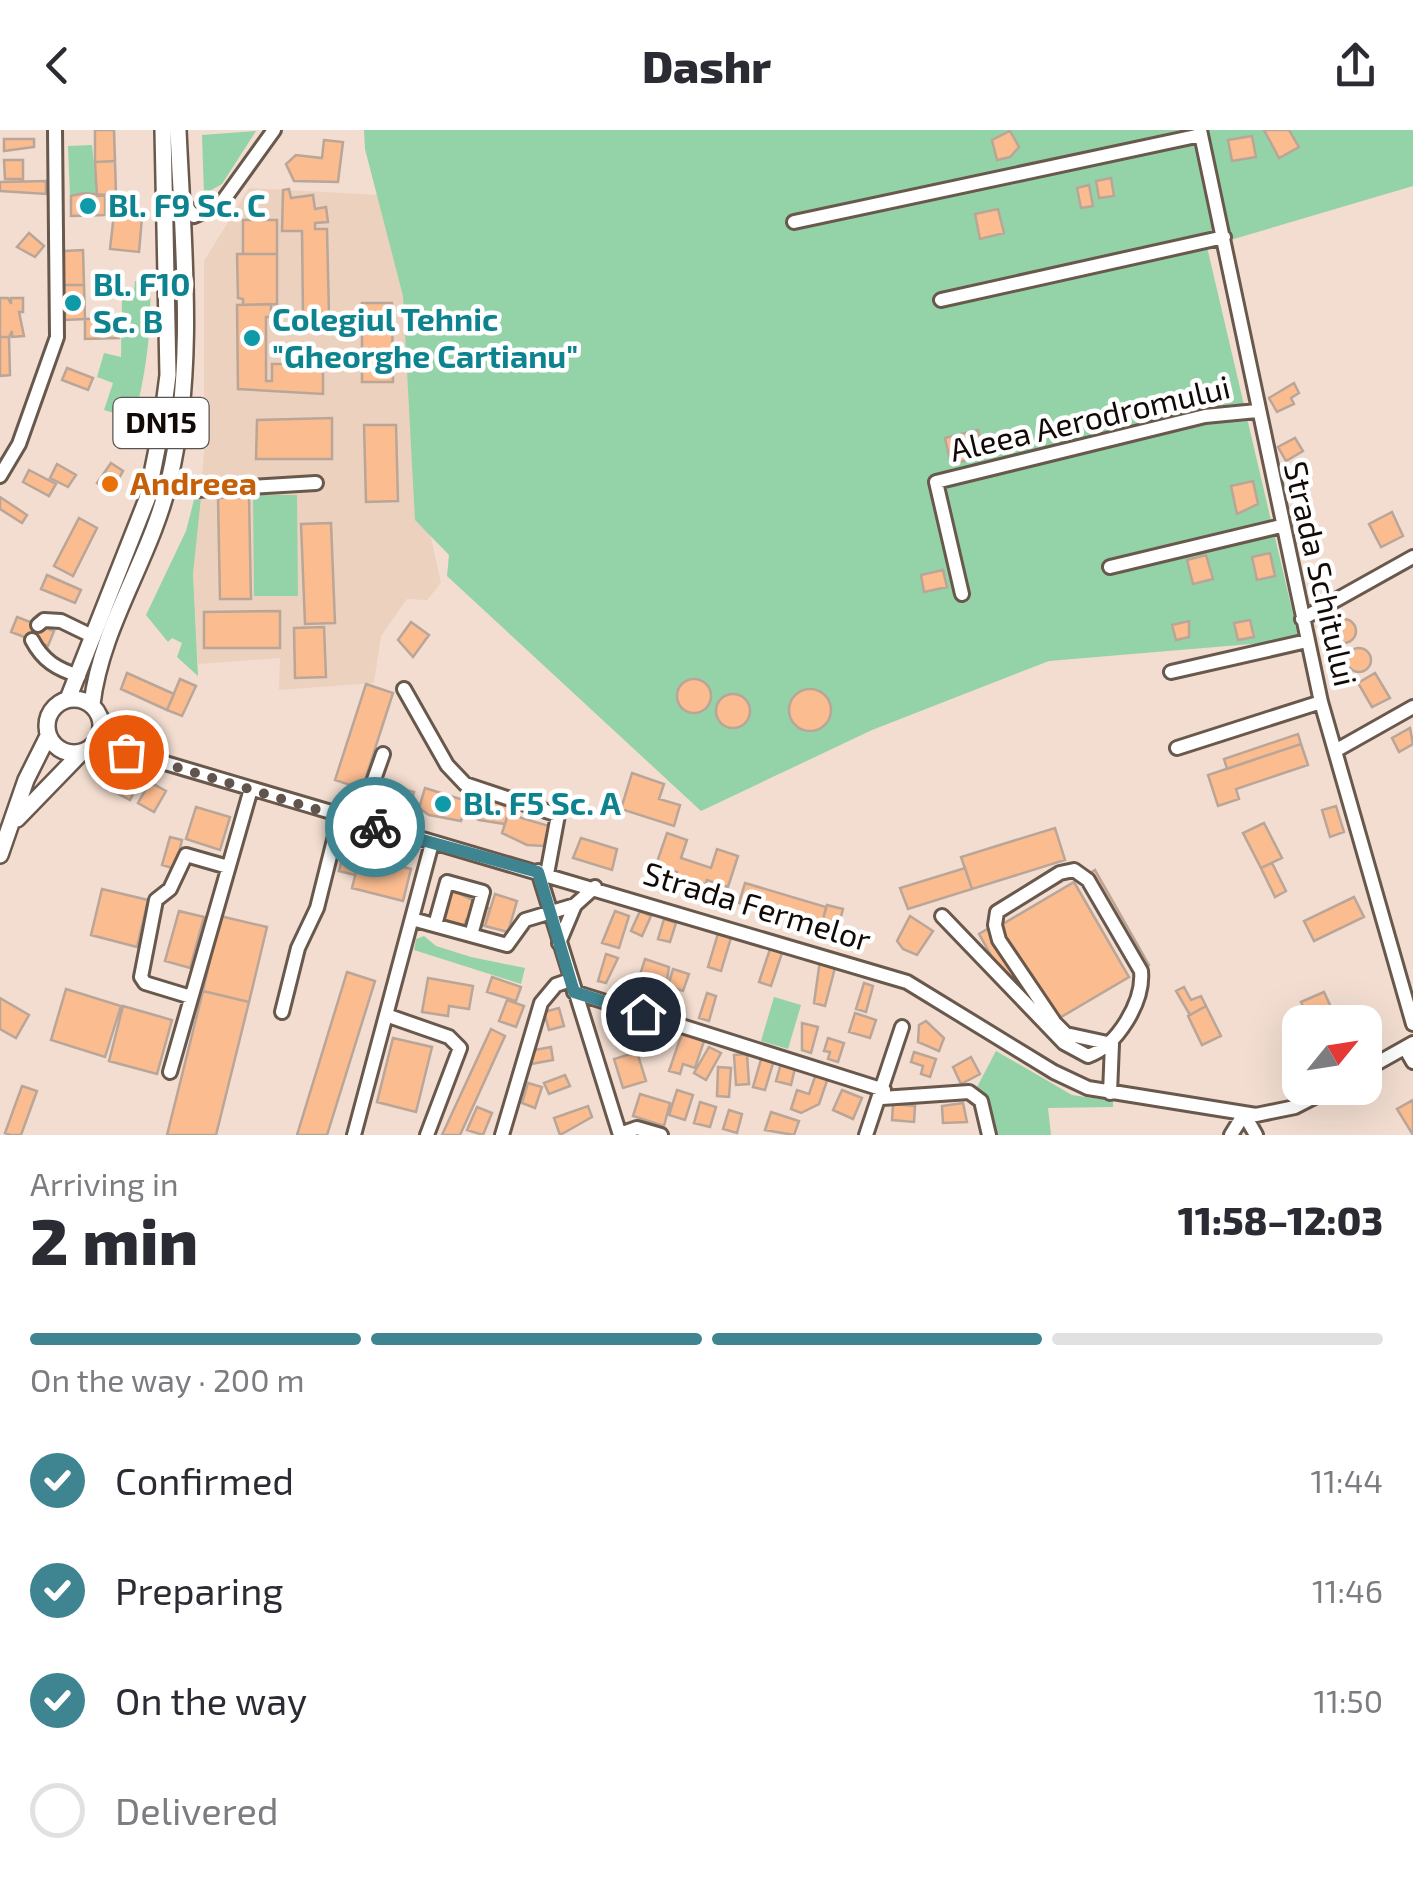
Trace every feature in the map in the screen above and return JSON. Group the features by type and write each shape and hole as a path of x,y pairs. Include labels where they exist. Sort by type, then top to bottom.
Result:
{"main road":[{"name":"DN15","path":"0,855 15,822 26,780 48,736 52,710 68,699 80,676 147,499 168,357 164,130"},
{"name":"DN15","path":"15,822 101,732 96,711 100,659 169,482 183,353 178,130"},
{"path":"68,699 96,711"},
{"path":"48,736 58,748 84,752"}],"street":[{"path":"0,476 19,444 57,337 54,130"},
{"path":"181,200 194,216 220,204 274,130"},
{"path":"794,222 1201,133"},
{"name":"Strada Schitului","path":"1201,133 1320,702 1413,1024"},
{"path":"941,300 1224,237"},
{"name":"Aleea Aerodromului","path":"962,594 936,482 1204,416 1257,411"},
{"path":"169,482 197,490 316,482"},
{"path":"1110,566 1281,526"},
{"path":"1302,619 1413,557"},
{"path":"38,625 44,620 62,621 94,637"},
{"path":"32,640 40,654 59,669 80,676"},
{"path":"1172,672 1307,641"},
{"path":"404,689 447,765 464,784 558,815 542,873 572,986 620,1135 636,1128 661,1135"},
{"path":"1177,748 1320,702"},
{"path":"1335,751 1413,707"},
{"name":"Strada Fermelor","path":"96,711 146,758"},
{"name":"Strada Fermelor","path":"84,752 146,758 432,844 595,887 907,982 1066,1078 1110,1092 1244,1114 1276,1113 1294,1105"},
{"path":"359,822 383,754"},
{"path":"170,1072 251,789"},
{"path":"282,1012 298,948 317,908 340,816"},
{"path":"354,1135 432,844"},
{"path":"191,997 145,983 141,977 156,900 170,889 186,856 228,867"},
{"path":"1110,1092 1112,1044 1138,994 1141,971 1088,880 1074,870 1060,872 998,912 994,925 999,940 1066,1034 1112,1044"},
{"path":"434,925 447,882 483,892 471,935"},
{"path":"559,943 575,905 595,887"},
{"path":"412,919 507,945 524,920 575,905"},
{"path":"942,916 1075,1052 1088,1056 1112,1044"},
{"path":"502,1135 541,1003 556,984 572,986 883,1094 970,1092 981,1101 989,1135"},
{"path":"386,1015 449,1036 460,1048 427,1135"},
{"path":"866,1135 883,1094 902,1028"},
{"path":"1382,1061 1409,1046 1413,1062"},
{"path":"1231,1135 1244,1114 1256,1135"}],"shaded area":[{"path":"249,188 451,199 422,498 441,583 427,600 407,599 381,636 374,683 279,690 280,658 198,664 193,574 204,452 204,261"}],"green space":[{"path":"364,130 1413,130 1413,186 1207,247 1299,640 1049,661 872,730 701,811 447,576 449,555 415,520 403,296 365,149"},
{"path":"256,131 222,184 204,194 202,135"},
{"path":"92,145 97,196 70,196 68,146"},
{"path":"135,281 150,282 150,300 147,351 134,419 104,410 113,383 97,377 104,353 121,357 122,300 133,301"},
{"path":"253,495 297,495 298,596 254,596"},
{"path":"195,496 201,497 193,574 198,676 177,657 182,643 172,638 168,642 146,615 186,531"},
{"path":"424,936 436,946 525,968 521,984 414,950 416,939"},
{"path":"774,997 801,1005 788,1049 761,1041"},
{"path":"996,1051 1072,1095 1113,1101 1113,1107 1048,1108 1051,1135 994,1135 986,1098 977,1087"}],"building":[{"path":"95,130 114,130 115,161 95,162"},
{"path":"1264,130 1289,130 1299,147 1279,158"},
{"path":"1010,131 1019,147 1010,157 997,160 992,140"},
{"path":"1252,136 1256,157 1232,161 1228,140"},
{"path":"4,139 34,139 34,147 4,151"},
{"path":"324,140 343,142 338,182 294,181 286,164 296,155 322,158"},
{"path":"4,160 23,160 23,179 5,179"},
{"path":"115,161 116,195 97,196 95,162"},
{"path":"1111,178 1114,196 1099,198 1096,181"},
{"path":"46,181 46,194 0,191 0,182"},
{"path":"1089,185 1093,206 1081,208 1077,188"},
{"path":"289,189 291,198 313,195 315,209 326,207 328,222 315,223 315,229 327,229 329,314 303,316 302,231 282,231 283,190"},
{"name":"Bl. F9 Sc. C","path":"105,195 105,215 71,216 71,196"},
{"path":"998,209 1004,233 980,239 975,214"},
{"path":"114,214 142,217 139,252 110,249"},
{"path":"243,220 277,220 277,254 243,254"},
{"path":"29,233 44,246 35,257 17,247"},
{"path":"83,250 84,285 64,285 64,251"},
{"path":"237,254 277,254 277,304 243,305 243,299 238,298"},
{"name":"Bl. F10 Sc. B","path":"64,285 84,285 85,319 65,320"},
{"path":"0,298 8,298 11,304 11,298 23,298 23,312 19,312 24,336 12,337 12,331 9,337 0,337"},
{"path":"362,303 392,303 393,382 362,382"},
{"name":"Colegiul Tehnic \"Gheorghe Cartianu\"","path":"271,304 271,317 266,317 266,381 272,381 272,364 310,364 310,358 323,358 323,394 238,389 237,305"},
{"path":"118,318 119,338 85,339 85,319"},
{"path":"0,337 9,337 10,375 0,376"},
{"path":"67,368 93,378 88,390 62,380"},
{"path":"1294,383 1299,393 1291,398 1294,404 1277,412 1269,398"},
{"path":"332,418 332,459 256,459 257,420"},
{"path":"364,425 396,425 398,501 366,502"},
{"path":"978,430 984,456 951,464 945,438"},
{"path":"1295,438 1303,451 1286,461 1278,447"},
{"path":"111,463 123,471 111,493 97,483"},
{"path":"57,464 76,475 68,487 50,478"},
{"path":"29,470 56,484 49,496 23,482"},
{"path":"1253,481 1258,504 1237,514 1231,486"},
{"path":"0,497 27,515 22,523 0,509"},
{"path":"249,497 251,599 220,599 218,498"},
{"path":"1392,512 1403,536 1381,547 1369,524"},
{"path":"79,518 97,528 73,576 54,566"},
{"path":"331,523 335,623 305,624 301,524"},
{"path":"1270,553 1275,576 1257,580 1252,557"},
{"path":"1206,555 1213,579 1193,584 1187,560"},
{"path":"943,570 947,587 924,592 921,575"},
{"path":"47,575 81,590 75,603 41,589"},
{"path":"280,611 280,648 204,648 204,612"},
{"path":"17,617 54,631 48,646 11,632"},
{"path":"1344,619 1356,631 1344,643 1332,631"},
{"path":"1250,620 1254,637 1238,640 1234,623"},
{"path":"1189,621 1189,637 1176,640 1172,625"},
{"path":"411,622 429,635 413,657 398,640"},
{"path":"324,627 326,677 295,678 294,628"},
{"path":"1359,648 1371,660 1359,672 1347,660"},
{"path":"127,673 174,694 167,710 121,689"},
{"path":"1375,673 1390,698 1372,707 1358,683"},
{"path":"180,679 196,686 182,716 167,710"},
{"path":"694,679 706,684 711,696 706,708 694,713 682,708 677,696 682,684"},
{"path":"366,684 393,693 362,789 335,780"},
{"path":"810,689 825,695 831,710 825,725 810,731 795,725 789,710 795,695"},
{"path":"733,694 745,699 750,711 745,723 733,728 721,723 716,711 721,699"},
{"path":"1410,728 1413,744 1399,752 1392,738"},
{"path":"1298,734 1301,744 1227,769 1224,759"},
{"path":"1301,744 1308,765 1236,789 1239,799 1218,806 1208,775"},
{"path":"632,773 664,784 659,799 680,805 674,826 621,809"},
{"path":"118,775 138,784 130,800 111,790"},
{"path":"150,782 166,791 154,812 138,803"},
{"path":"397,787 414,792 409,813 391,806"},
{"name":"Bl. F5 Sc. A","path":"425,788 467,801 461,821 429,815 419,808"},
{"path":"470,791 511,804 505,824 479,820 464,811"},
{"path":"1336,806 1344,832 1330,837 1322,810"},
{"path":"196,807 230,817 220,850 186,839"},
{"path":"508,814 549,826 544,846 527,845 502,833"},
{"path":"1264,823 1282,858 1261,868 1243,833"},
{"path":"1055,828 1065,860 972,889 961,857"},
{"path":"667,833 687,840 681,858 711,868 717,849 738,856 728,887 707,880 703,891 673,881 677,872 656,865"},
{"path":"170,837 182,840 175,869 162,865"},
{"path":"581,838 617,849 612,870 573,858"},
{"path":"344,851 360,856 355,875 339,871"},
{"path":"360,856 411,869 403,901 352,888"},
{"path":"1272,863 1286,891 1275,897 1261,868"},
{"path":"965,868 972,889 908,909 900,888"},
{"path":"1095,870 1149,965 1140,971 1084,877"},
{"path":"1074,882 1129,977 1051,1023 996,928"},
{"path":"745,883 826,907 821,927 739,903"},
{"path":"102,889 148,900 137,947 91,935"},
{"path":"452,890 490,909 485,926 466,920 460,939 439,932"},
{"path":"495,894 517,901 508,932 485,926"},
{"path":"1354,897 1364,917 1314,941 1304,921"},
{"path":"827,905 843,909 837,932 821,927"},
{"path":"179,911 204,917 190,968 165,961"},
{"path":"615,911 629,916 619,948 602,943"},
{"path":"640,911 651,916 642,936 631,931"},
{"path":"220,916 267,927 249,1002 203,991"},
{"path":"910,916 933,931 917,955 903,949 897,941"},
{"path":"664,919 676,923 670,942 658,939"},
{"path":"720,927 733,931 721,971 708,967"},
{"path":"991,927 1021,977 1008,985 979,934"},
{"path":"771,946 783,950 771,986 759,982"},
{"path":"606,954 618,958 606,983 598,981"},
{"path":"645,959 669,967 663,1006 632,1000"},
{"path":"820,960 836,964 825,1006 814,1003"},
{"path":"673,969 689,974 683,991 668,986"},
{"path":"347,972 375,981 327,1135 297,1135"},
{"path":"492,977 521,987 516,1001 487,992"},
{"path":"428,978 473,986 469,1009 449,1006 448,1016 422,1012"},
{"path":"864,983 873,986 866,1012 856,1009"},
{"path":"1184,987 1191,1000 1201,996 1206,1006 1190,1015 1176,991"},
{"path":"66,989 121,1006 105,1057 51,1040"},
{"path":"203,991 249,1002 216,1135 167,1135"},
{"path":"1324,992 1330,1005 1302,1005 1301,1002"},
{"path":"707,993 716,996 709,1021 699,1018"},
{"path":"0,998 29,1015 16,1038 0,1029"},
{"path":"507,1000 524,1006 516,1027 499,1021"},
{"path":"123,1006 172,1020 157,1074 109,1061"},
{"path":"1206,1006 1221,1036 1202,1045 1188,1016"},
{"path":"559,1008 564,1026 549,1030 544,1012"},
{"path":"855,1013 876,1020 870,1038 849,1032"},
{"path":"926,1021 944,1038 939,1051 918,1042 919,1025"},
{"path":"802,1023 818,1027 811,1053 802,1050"},
{"path":"491,1029 505,1036 460,1135 442,1135"},
{"path":"682,1033 704,1041 695,1068 683,1064 680,1074 669,1071"},
{"path":"393,1038 432,1047 416,1112 377,1102"},
{"path":"828,1038 844,1043 838,1062 828,1059 830,1052 824,1051"},
{"path":"551,1047 553,1060 531,1064 529,1051"},
{"path":"709,1047 721,1053 706,1080 694,1073"},
{"path":"637,1052 646,1081 623,1088 614,1059"},
{"path":"914,1052 936,1059 930,1077 921,1074 923,1066 911,1062"},
{"path":"747,1054 749,1084 736,1085 734,1055"},
{"path":"762,1056 774,1060 765,1090 753,1087"},
{"path":"971,1057 980,1074 961,1084 953,1067"},
{"path":"782,1060 796,1064 791,1085 776,1081"},
{"path":"718,1067 731,1068 729,1097 717,1096"},
{"path":"817,1071 829,1075 819,1104 801,1113 791,1109 797,1090 809,1094"},
{"path":"565,1075 570,1086 549,1094 544,1083"},
{"path":"528,1083 542,1087 535,1108 522,1103"},
{"path":"22,1086 37,1091 21,1135 10,1135 5,1133"},
{"path":"677,1090 693,1095 685,1120 669,1115"},
{"path":"842,1090 862,1098 853,1119 833,1110"},
{"path":"640,1094 670,1103 664,1126 633,1116"},
{"path":"1413,1100 1413,1135 1397,1109"},
{"path":"700,1102 716,1107 710,1127 694,1123"},
{"path":"963,1103 967,1122 943,1123 942,1106"},
{"path":"893,1104 915,1106 914,1122 892,1120"},
{"path":"588,1106 592,1117 560,1135 554,1118"},
{"path":"477,1107 492,1113 483,1135 467,1130"},
{"path":"729,1110 742,1114 737,1133 723,1129"},
{"path":"771,1112 799,1121 794,1135 765,1130"}],"way so far":[{"path":"126,752 375,827"}],"place":[{"name":"Bl. F9 Sc. C","path":"88,206"},
{"name":"Bl. F10 Sc. B","path":"73,303"},
{"name":"Colegiul Tehnic \"Gheorghe Cartianu\"","path":"252,338"},
{"name":"Andreea","path":"110,484"},
{"name":"Bl. F5 Sc. A","path":"443,804"}],"route":[{"path":"375,827 538,872 574,992 643,1014"}]}
